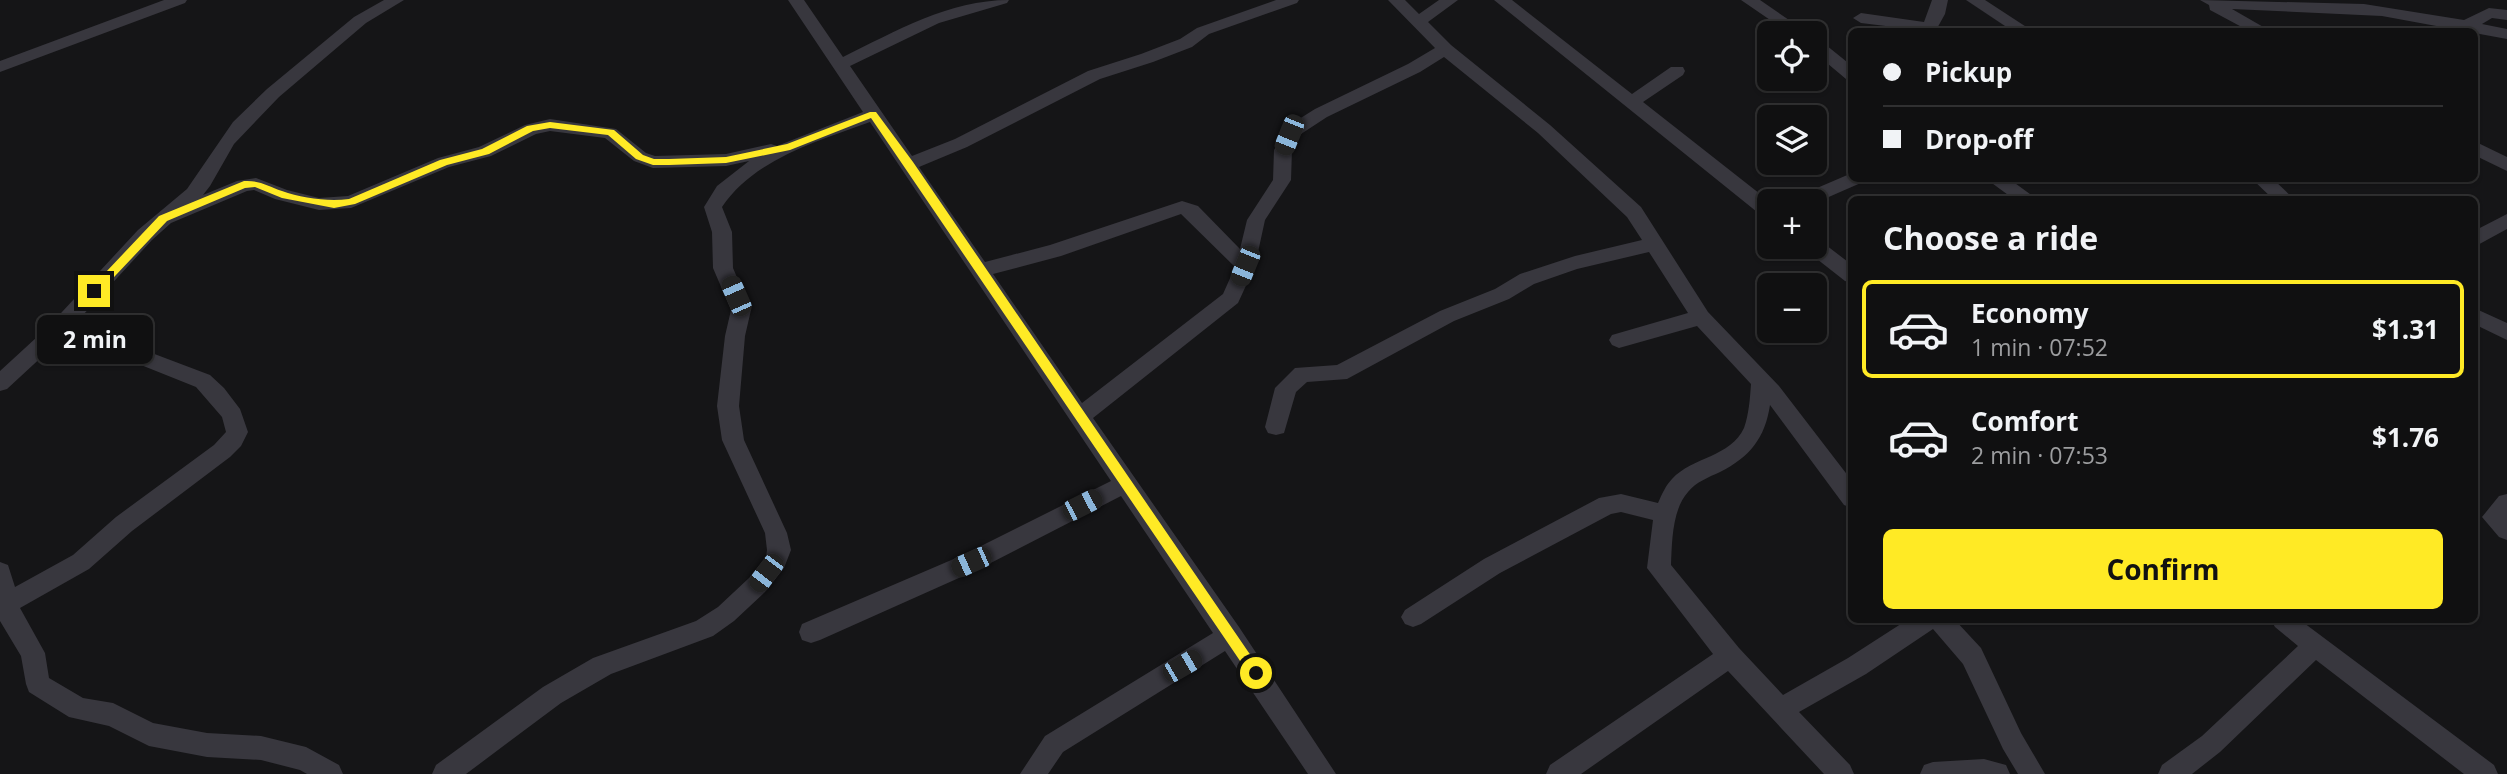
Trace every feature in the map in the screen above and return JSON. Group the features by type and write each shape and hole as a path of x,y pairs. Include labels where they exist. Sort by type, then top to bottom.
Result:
{"street":[{"path":"0,67 179,0"},
{"path":"0,383 56,331 163,219 204,183 239,126 273,93 360,20 396,0"},
{"path":"796,0 1323,774"},
{"path":"841,64 933,20 1001,0"},
{"path":"910,164 961,143 1094,75 1147,58 1186,43 1203,31 1291,0"},
{"path":"1396,0 1445,49 1544,129 1633,212 1701,317 1762,382 1848,494"},
{"path":"1419,21 1450,0"},
{"path":"1502,0 1757,202"},
{"path":"1749,0 1781,21"},
{"path":"1928,28 1937,14 1940,0"},
{"path":"1974,0 2020,28"},
{"path":"2206,0 2247,5 2363,9 2468,25 2507,34"},
{"path":"2206,0 2257,28"},
{"path":"2468,25 2489,13 2507,15"},
{"path":"1861,18 1921,28"},
{"path":"1081,416 1231,298 1245,266 1256,220 1282,180 1283,150 1289,135 1321,113 1414,68 1445,49"},
{"path":"1827,55 1848,72"},
{"path":"1630,103 1677,71"},
{"path":"445,774 552,695 602,666 705,629 726,614 757,585 776,561 779,551 776,533 733,440 728,406 735,335 741,310 723,268 722,232 713,207 719,193 737,176 790,146 873,114"},
{"path":"163,219 244,185 256,184 282,195 319,204 351,202 444,162 485,152 531,129 550,125 610,133 640,157 653,162 726,160 790,146"},
{"path":"2478,149 2507,165"},
{"path":"1827,191 1848,182"},
{"path":"2000,182 2023,196"},
{"path":"2265,182 2281,196"},
{"path":"982,271 1182,207 1191,211 1245,266"},
{"path":"2478,238 2507,220"},
{"path":"1276,427 1286,388 1302,374 1340,373 1447,316 1502,295 1527,279 1575,263 1625,253 1654,243"},
{"path":"1827,256 1848,273"},
{"path":"1619,340 1701,317"},
{"path":"2478,317 2507,332"},
{"path":"7,604 81,562 124,524 222,451 237,432 232,415 217,394 203,381 121,349 56,331"},
{"path":"1762,382 1751,435 1734,454 1686,478 1668,505 1660,538 1659,568 1730,656 1840,774"},
{"path":"811,632 971,562 1127,483"},
{"path":"1413,617 1492,566 1607,505 1621,503 1666,514"},
{"path":"2507,503 2493,517 2507,530"},
{"path":"0,572 11,619 33,653 38,684 78,709 113,715 149,734 207,745 261,748 306,759 330,774"},
{"path":"1780,710 1857,666 1922,623"},
{"path":"1943,623 1972,656 2012,741 2032,774"},
{"path":"2287,623 2485,774"},
{"path":"1033,774 1054,744 1230,635"},
{"path":"2171,774 2211,744 2315,645"},
{"path":"1559,774 1730,656"},
{"path":"1933,774 1984,771 1997,774"}],"route":[{"path":"94,291 163,219 244,185 256,184 282,195 334,205 351,202 444,162 485,152 531,129 550,125 610,133 640,157 653,162 669,162 726,160 790,146 873,114 910,164 1256,673"}]}
